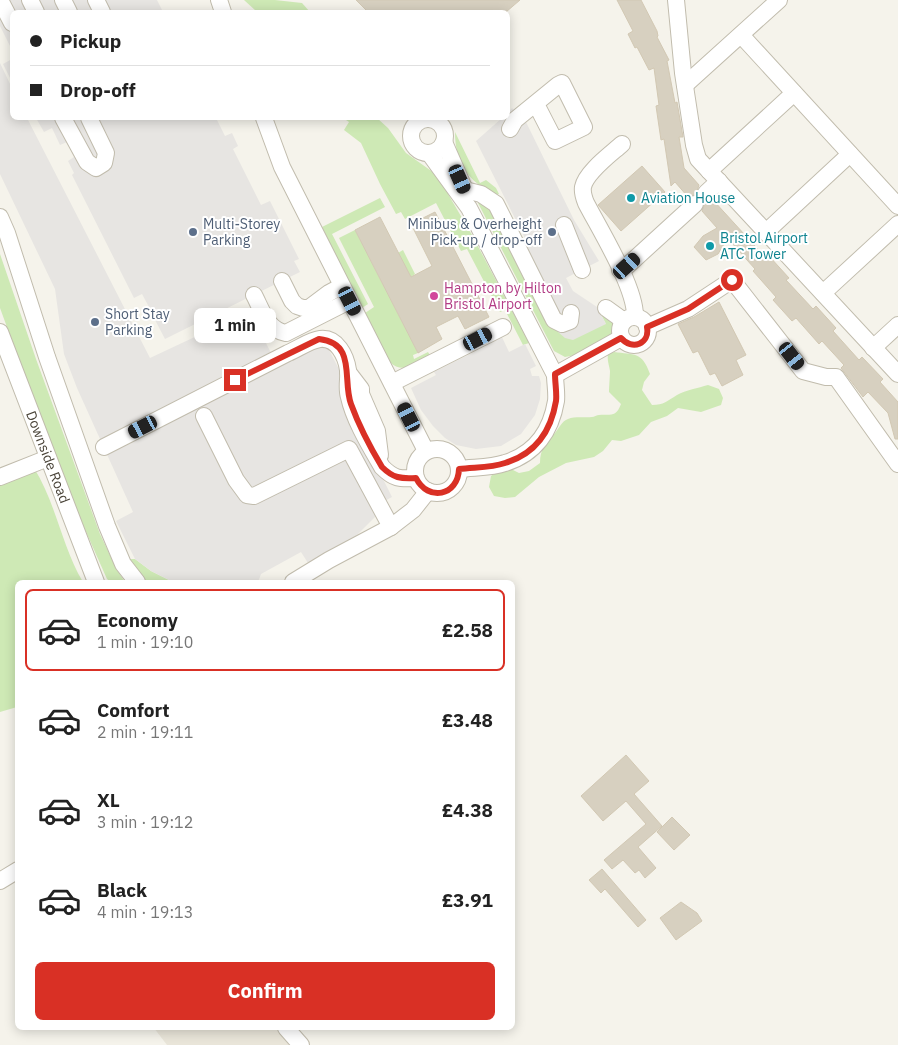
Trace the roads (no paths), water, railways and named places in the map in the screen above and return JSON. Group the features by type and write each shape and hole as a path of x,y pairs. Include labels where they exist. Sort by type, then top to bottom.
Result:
{"street":[{"path":"0,0 10,19"},
{"path":"676,0 675,8 696,154 701,162 898,374"},
{"path":"685,85 779,0"},
{"path":"741,35 898,206"},
{"path":"620,270 627,266 701,199 714,176 794,93"},
{"path":"510,129 515,120 536,104"},
{"path":"64,120 87,162 96,168 104,163 106,153 90,120"},
{"path":"265,120 282,167 426,451"},
{"path":"423,120 416,123 411,132 413,145 418,150 429,153 469,208 555,374 556,400 550,427 536,446 522,457 504,464 459,469"},
{"path":"429,153 440,148 445,136 444,129 434,120"},
{"path":"444,142 465,190 469,208"},
{"path":"622,144 588,176 582,192 620,270 635,307 636,322"},
{"path":"766,232 850,154"},
{"path":"465,190 481,194 496,204 554,320 562,324 570,321 571,313"},
{"path":"0,217 107,526 123,564 135,580"},
{"path":"823,293 898,224"},
{"path":"564,225 582,270"},
{"path":"606,308 636,322 647,336 638,345 628,344 621,338 620,329 636,322 688,309 732,280 804,371 826,377 836,377 898,464"},
{"path":"282,281 292,301 296,306 302,308 309,308 342,286"},
{"path":"254,295 269,323 275,330 286,333 350,301"},
{"path":"873,348 898,325"},
{"path":"392,383 503,327"},
{"name":"Downside Road","path":"0,332 95,580"},
{"path":"555,374 621,338"},
{"path":"104,447 319,339 329,340 338,346 346,359 352,382 361,394 377,431 380,459"},
{"path":"352,382 348,396 354,412 366,437 389,474 398,478 416,478"},
{"path":"204,416 236,480 248,495 254,496 349,449 391,527"},
{"path":"438,448 444,449 455,457 459,475 453,487 441,493 428,492 423,488 416,478 415,466 417,460 426,451 438,448"},
{"path":"0,476 48,458"},
{"path":"296,580 391,527 413,510 428,492"},
{"path":"0,881 15,872"},
{"path":"288,1030 302,1045"}],"place":[{"name":"Aviation House","path":"631,198"},
{"name":"Multi-Storey Parking","path":"193,232"},
{"name":"Minibus & Overheight Pick-up / drop-off","path":"552,232"},
{"name":"Bristol Airport ATC Tower","path":"710,246"},
{"name":"Hampton by Hilton Bristol Airport","path":"434,296"},
{"name":"Short Stay Parking","path":"95,322"}]}
